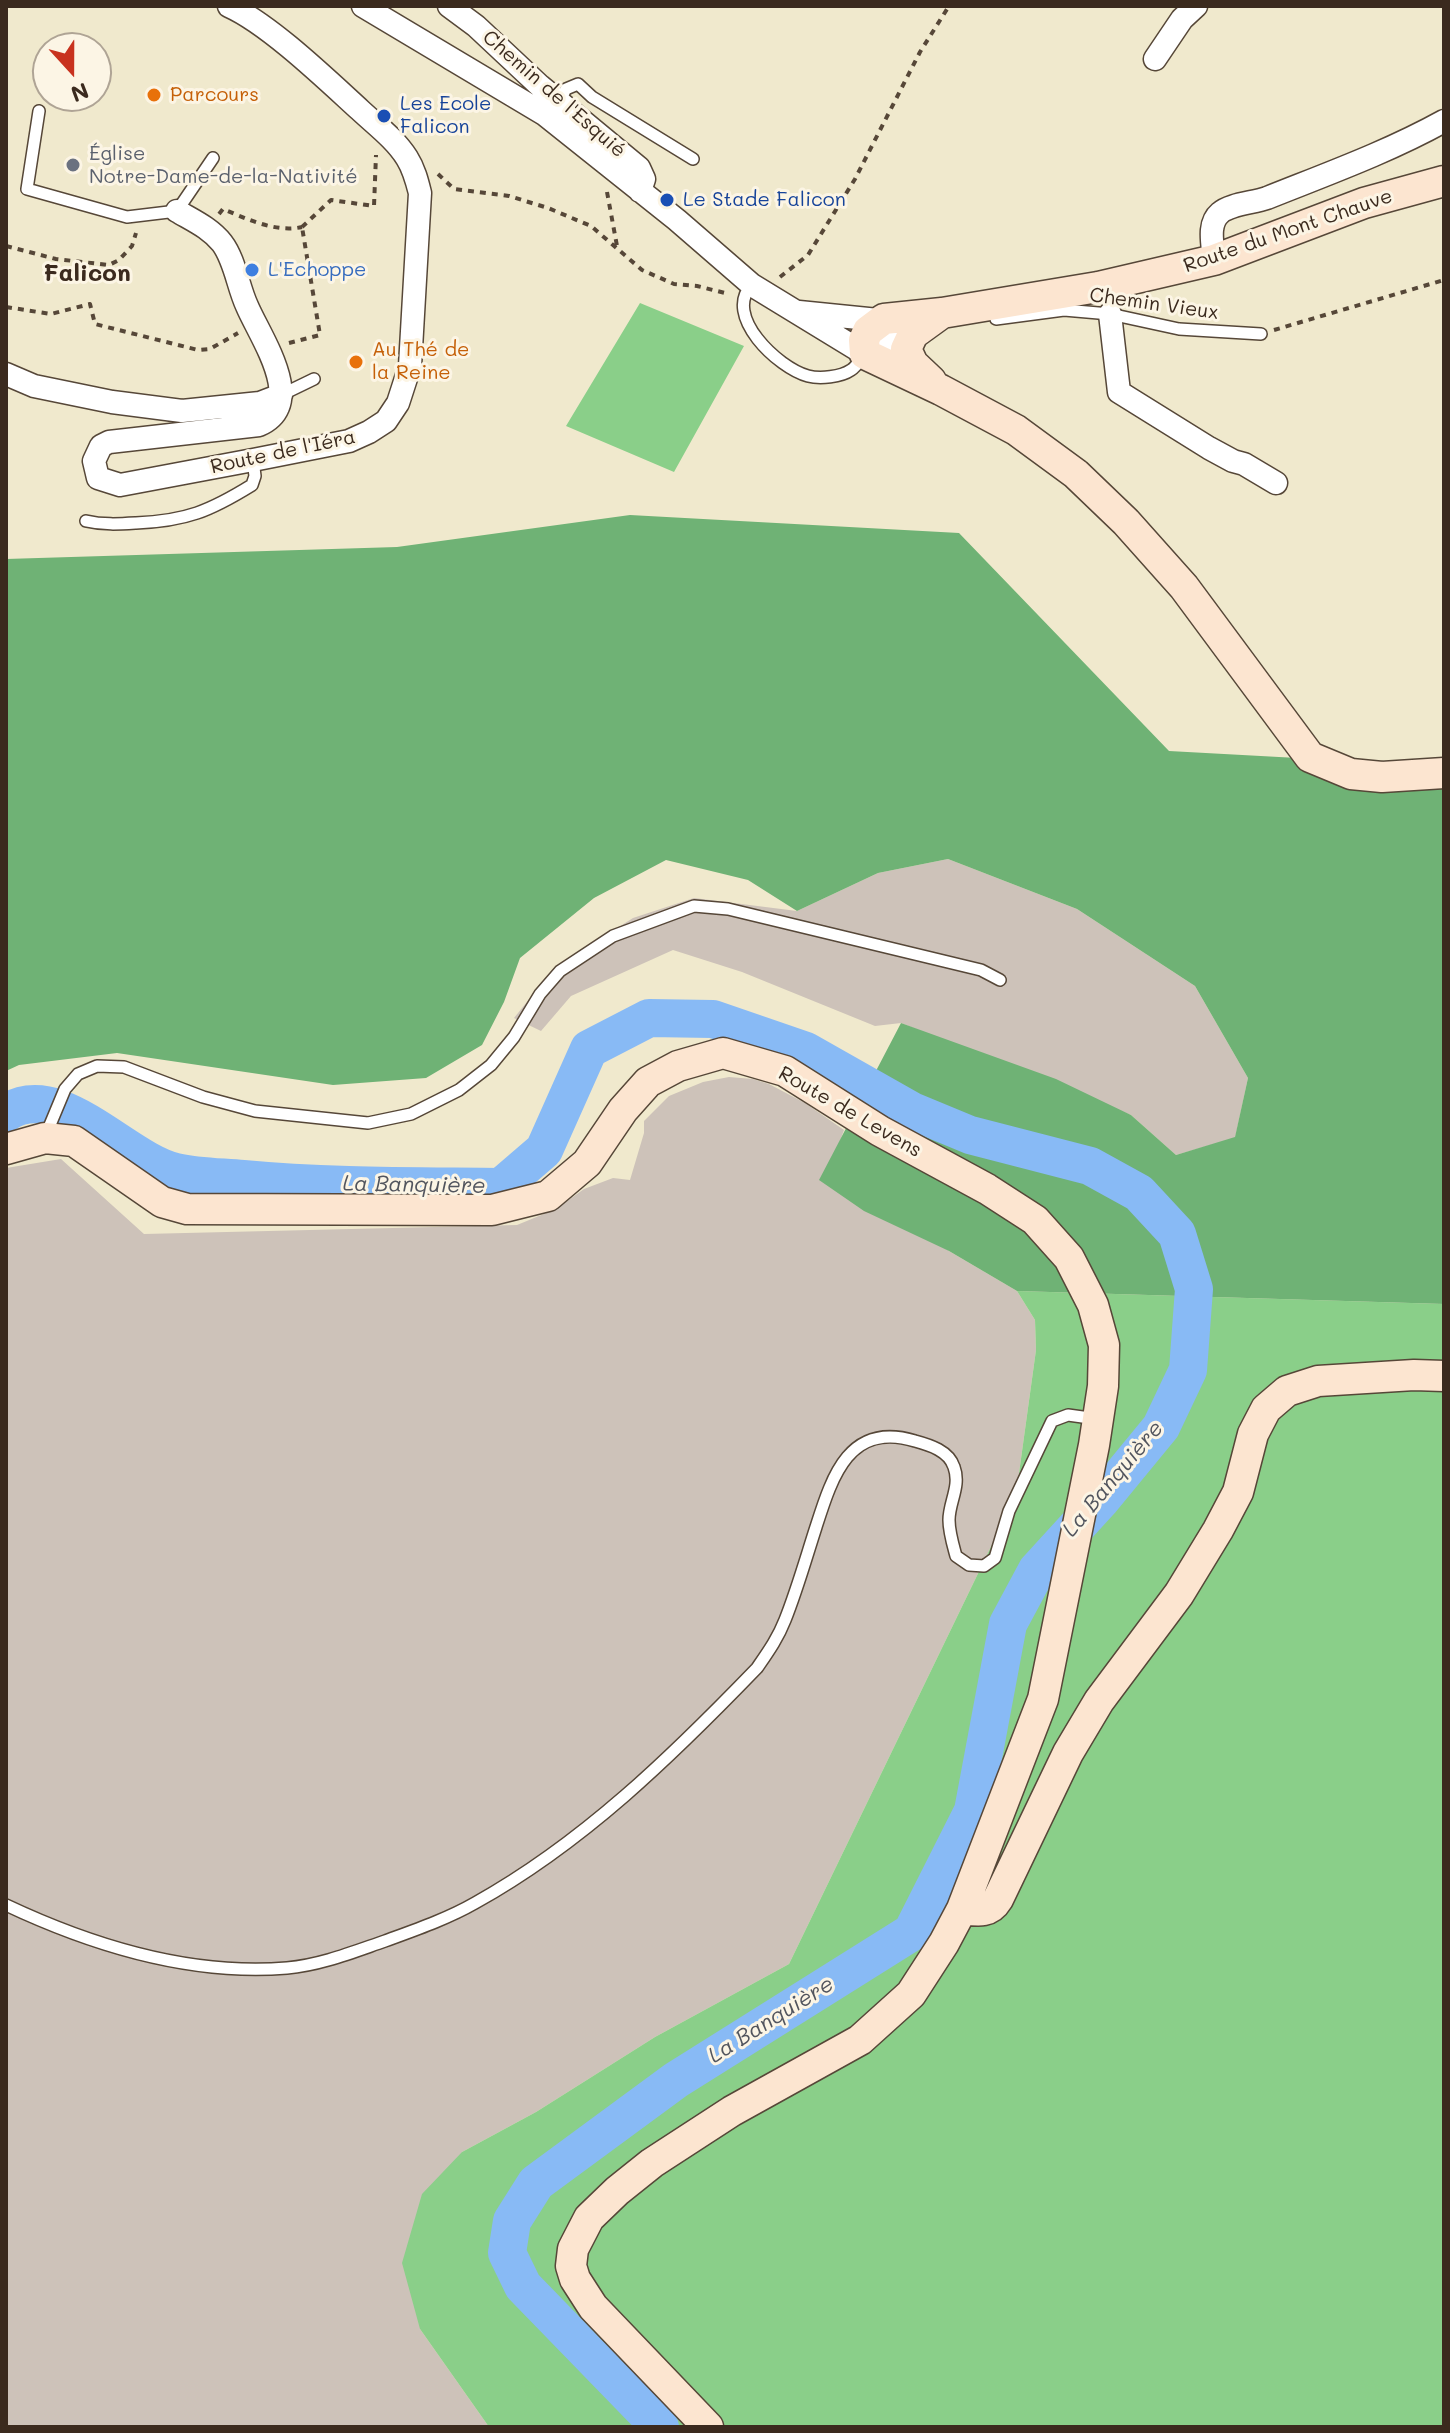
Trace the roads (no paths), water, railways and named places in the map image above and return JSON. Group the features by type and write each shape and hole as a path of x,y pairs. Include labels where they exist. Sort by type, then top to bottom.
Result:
{"street":[{"name":"Route de l'Iéra","path":"229,6 277,38 383,131 408,159 420,193 410,366 405,387 386,421 349,441 120,485 98,478 94,461 101,446 109,442 259,425 274,416 281,395"},
{"path":"363,6 544,114 640,191 748,291 794,312 865,354 1016,430 1076,474 1126,522 1193,599 1310,757 1351,774 1382,777 1444,773"},
{"name":"Chemin de l'Esquié","path":"449,6 639,168 644,179 640,191"},
{"path":"1155,59 1182,19 1196,6"},
{"path":"1214,260 1212,223 1221,211 1261,200 1357,162 1444,121"},
{"name":"Route du Mont Chauve","path":"902,335 957,315 1214,260 1364,203 1444,181"},
{"path":"6,374 34,386 112,402 182,411 260,403 281,395 276,368 246,306 221,243 210,229 177,211"},
{"path":"794,312 902,335"},
{"path":"1110,314 1119,392 1209,448 1276,483"},
{"path":"865,354 864,340 868,331 902,335"},
{"path":"902,335 913,364 941,390"},
{"name":"Route de Levens","path":"6,1149 47,1132 74,1141 162,1202 187,1209 492,1210 548,1196 587,1163 623,1110 648,1082 678,1066 723,1053 785,1071 880,1131 987,1189 1035,1220 1069,1258 1093,1305 1104,1345 1103,1386 1096,1432 1043,1699 962,1909 929,1969 911,1994 860,2040 690,2136 617,2191 589,2218 578,2235 571,2266 582,2291 593,2307 708,2427"},
{"path":"962,1909 984,1911 995,1904 1068,1753 1099,1701 1179,1594 1218,1530 1238,1492 1253,1434 1266,1409 1287,1391 1318,1381 1444,1376"}],"lane":[{"path":"559,102 566,89 578,84 592,97 693,159"},
{"path":"39,112 27,189 127,217 177,211 213,158"},
{"path":"748,291 744,317 751,331 783,362 808,376 852,370 865,354"},
{"name":"Chemin Vieux","path":"989,320 1064,310 1110,314 1179,329 1261,334"},
{"path":"281,395 314,379"},
{"path":"86,521 105,524 170,521 200,514 252,485 255,476 253,460"},
{"path":"47,1132 65,1089 78,1074 97,1066 124,1067 203,1097 255,1111 368,1123 411,1114 459,1090 491,1065 514,1037 540,994 560,971 613,936 694,906 728,909 981,970 1000,980"},
{"path":"6,1905 120,1950 223,1968 285,1968 316,1964 417,1929 472,1905 520,1876 636,1789 757,1668 785,1621 837,1470 860,1444 878,1437 900,1436 938,1449 951,1459 956,1470 956,1493 948,1518 956,1556 969,1565 984,1566 995,1558 1009,1511 1052,1421 1068,1415 1096,1432"}],"waterway":[{"name":"La Banquière","path":"6,1113 26,1105 48,1105 92,1125 156,1165 193,1175 340,1185 501,1187 544,1150 589,1049 649,1018 713,1019 806,1051 912,1111 970,1135 1090,1166 1139,1193 1177,1234 1194,1289 1188,1370 1161,1427 1101,1500 1037,1570 1008,1624 973,1811 912,1932 676,2080 536,2183 512,2221 507,2253 523,2286 660,2427"}],"place":[{"name":"Parcours","path":"154,95"},
{"name":"Les Ecole Falicon","path":"384,116"},
{"name":"Église Notre-Dame-de-la-Nativité","path":"73,165"},
{"name":"Le Stade Falicon","path":"667,200"},
{"name":"L'Echoppe","path":"252,270"},
{"name":"Au Thé de la Reine","path":"356,362"}],"district":[{"name":"Falicon","path":"87,274"}]}
